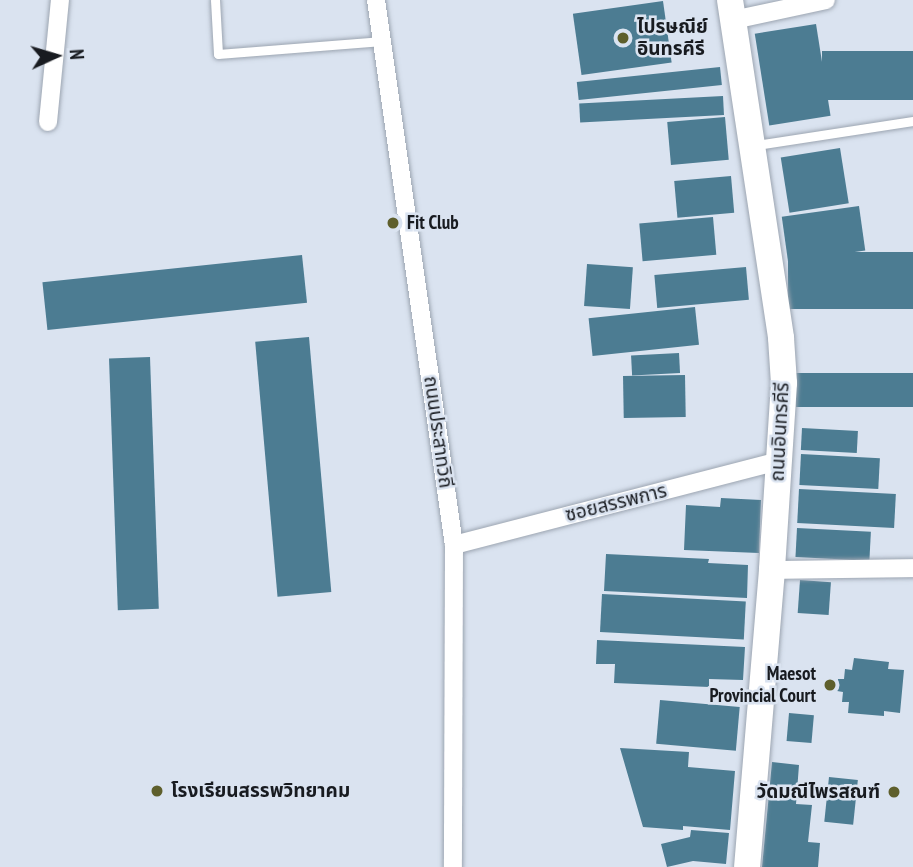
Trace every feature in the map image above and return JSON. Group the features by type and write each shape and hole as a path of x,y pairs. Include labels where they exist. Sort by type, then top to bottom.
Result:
{"main road":[{"name":"ถนนอินทรคีรี","path":"731,10 781,338 784,383 772,570 747,867"}],"street":[{"path":"48,122 60,0"},
{"name":"ถนนประสาทวิถี","path":"376,0 454,545 453,867"},
{"path":"731,10 826,0"},
{"name":"ซอยสรรพการ","path":"454,545 779,461"},
{"path":"772,570 913,568"}],"lane":[{"path":"215,0 218,54 382,41"},
{"path":"752,146 913,121"}],"building":[{"name":"ไปรษณีย์ อินทรคีรี","path":"663,1 672,62 582,75 573,14"},
{"path":"816,24 831,116 769,126 755,34"},
{"path":"822,51 913,51 913,100 822,100"},
{"path":"720,67 722,85 579,100 577,82"},
{"path":"723,96 724,115 580,123 579,104"},
{"path":"725,117 729,160 671,165 667,122"},
{"path":"840,148 849,203 789,213 781,157"},
{"path":"731,176 734,213 677,218 674,181"},
{"path":"859,206 865,251 788,261 782,217"},
{"path":"713,217 716,255 643,261 639,223"},
{"path":"788,252 913,252 913,309 788,309"},
{"path":"302,255 307,303 47,330 42,282"},
{"path":"587,264 633,267 630,309 584,306"},
{"path":"746,267 749,300 657,308 654,275"},
{"path":"695,307 699,345 593,356 589,318"},
{"path":"309,337 331,592 278,597 255,342"},
{"path":"679,353 680,373 632,375 631,356"},
{"path":"150,357 159,609 118,610 109,358"},
{"path":"796,373 913,373 913,407 796,407"},
{"path":"685,375 686,417 624,418 623,376"},
{"path":"802,428 858,431 857,453 801,450"},
{"path":"801,454 880,458 878,489 799,485"},
{"path":"799,489 896,494 894,528 797,523"},
{"path":"721,498 761,500 759,553 684,550 686,505 720,507"},
{"path":"797,528 871,532 869,561 795,557"},
{"path":"606,554 709,559 708,563 748,565 747,598 604,591"},
{"path":"800,580 831,582 829,615 798,613"},
{"path":"602,594 746,602 744,639 600,632"},
{"path":"597,640 745,647 743,680 709,679 709,687 614,683 615,664 596,664"},
{"path":"854,658 889,662 888,669 904,670 900,713 884,711 884,716 848,713 849,702 842,702 843,692 837,691 838,679 844,679 845,669 852,670"},
{"path":"660,700 740,707 736,751 656,744"},
{"path":"789,713 814,715 811,743 787,741"},
{"path":"620,748 689,752 688,767 735,771 730,830 683,826 683,830 643,827"},
{"path":"772,762 799,765 796,804 812,805 808,842 820,843 818,867 762,867"},
{"path":"829,777 858,780 853,825 824,822"},
{"path":"691,830 729,833 726,864 693,861 667,867 661,844 690,837"}],"place":[{"name":"ไปรษณีย์ อินทรคีรี","path":"623,38"},
{"name":"Fit Club","path":"393,223"},
{"name":"Maesot Provincial Court","path":"830,685"},
{"name":"โรงเรียนสรรพวิทยาคม","path":"157,791"},
{"name":"วัดมณีไพรสณฑ์","path":"894,792"}]}
